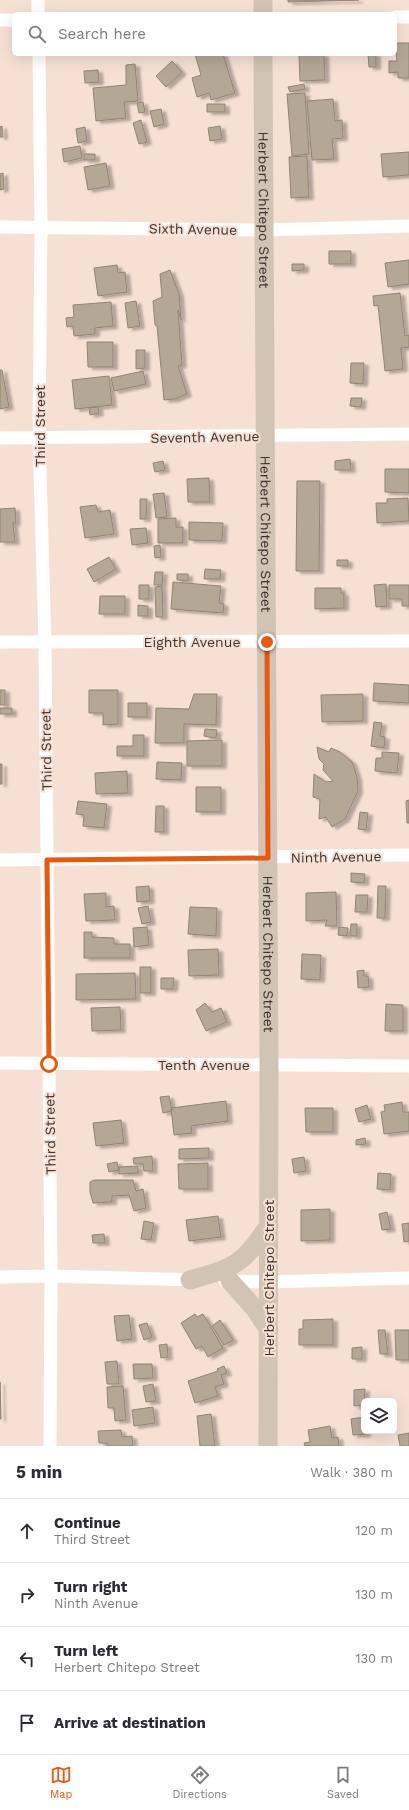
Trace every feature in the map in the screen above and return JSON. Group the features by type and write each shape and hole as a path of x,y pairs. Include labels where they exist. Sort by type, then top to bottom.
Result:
{"main road":[{"path":"263,0 263,12"},
{"name":"Herbert Chitepo Street","path":"263,56 269,1066 268,1446"},
{"path":"190,1280 226,1270 238,1263 252,1250 269,1225"},
{"path":"230,1281 255,1309 269,1330"}],"street":[{"path":"38,0 38,12"},
{"path":"397,18 409,17"},
{"path":"0,20 12,20"},
{"name":"Third Street","path":"39,56 41,227 39,438 45,642 51,1276 50,1446"},
{"name":"Sixth Avenue","path":"0,227 264,230 409,226"},
{"name":"Seventh Avenue","path":"0,438 409,434"},
{"name":"Eighth Avenue","path":"0,642 409,642"},
{"name":"Ninth Avenue","path":"0,860 268,858 409,855"},
{"name":"Tenth Avenue","path":"0,1064 409,1066"},
{"path":"0,1277 51,1276 269,1282 409,1278"}],"building":[{"path":"288,0 359,0 288,2"},
{"path":"397,43 409,43 409,78 398,78 398,72 389,73 389,61 397,61"},
{"path":"196,56 224,56 235,93 211,100 209,93 197,97 192,78 201,75"},
{"path":"299,56 324,56 325,80 300,81"},
{"path":"368,56 376,56 376,67 369,67"},
{"path":"172,61 182,72 166,87 156,76"},
{"path":"135,64 138,101 124,102 126,118 96,121 93,88 126,85 126,65"},
{"path":"98,70 99,82 85,83 84,71"},
{"path":"304,84 305,89 290,92 288,87"},
{"path":"305,93 309,154 292,156 287,94"},
{"path":"333,99 335,121 342,120 343,138 332,139 334,159 312,160 307,101"},
{"path":"143,102 145,112 139,113 137,103"},
{"path":"207,104 225,104 225,112 207,112"},
{"path":"161,109 164,124 154,127 150,111"},
{"path":"141,120 147,142 139,144 133,123"},
{"path":"2,126 3,137 0,137 0,127"},
{"path":"220,126 222,139 210,141 208,128"},
{"path":"85,127 87,141 78,143 76,129"},
{"path":"80,146 82,158 64,162 62,149"},
{"path":"409,152 409,175 383,177 381,154"},
{"path":"84,154 95,154 95,160 84,160"},
{"path":"307,156 309,197 291,198 289,157"},
{"path":"106,163 110,186 88,190 84,167"},
{"path":"3,173 4,189 0,190 0,174"},
{"path":"329,251 351,251 351,264 329,264"},
{"path":"409,260 409,284 388,287 385,263"},
{"path":"292,264 304,264 304,270 292,271"},
{"path":"117,265 118,273 125,272 127,292 98,296 94,268"},
{"path":"170,270 179,294 181,320 178,310 182,365 178,366 187,394 175,399 164,400 157,326 155,325 153,301 162,297 160,274"},
{"path":"400,293 405,336 409,335 409,347 401,348 403,369 385,371 378,305 374,306 373,296"},
{"path":"136,301 140,326 128,328 125,303"},
{"path":"111,302 113,326 95,328 95,334 74,336 73,326 67,327 66,318 74,317 73,305"},
{"path":"87,342 113,342 113,367 88,367"},
{"path":"136,350 145,350 145,368 136,369"},
{"path":"351,363 364,363 363,384 350,383"},
{"path":"0,370 2,370 9,407 0,409"},
{"path":"143,371 146,384 114,391 111,378"},
{"path":"109,376 112,405 75,409 72,380"},
{"path":"351,398 362,398 361,407 350,406"},
{"path":"98,407 99,413 90,415 89,408"},
{"path":"350,459 351,470 335,470 335,461"},
{"path":"163,461 165,470 155,472 153,463"},
{"path":"385,469 409,469 409,493 385,492"},
{"path":"209,478 210,502 188,502 187,479"},
{"path":"297,481 320,481 319,571 296,571"},
{"path":"164,493 167,517 156,518 153,494"},
{"path":"408,498 409,521 377,523 376,503 387,503 387,499"},
{"path":"140,499 147,499 146,519 140,519"},
{"path":"96,505 98,512 110,510 114,534 85,538 80,507"},
{"path":"15,508 16,523 13,523 15,542 0,542 0,509"},
{"path":"176,518 176,527 183,527 183,543 158,543 158,519"},
{"path":"189,522 223,523 222,541 189,540"},
{"path":"146,528 148,543 132,545 130,529"},
{"path":"160,545 161,557 155,558 154,546"},
{"path":"109,557 116,569 94,582 87,569"},
{"path":"337,560 348,560 348,566 337,566"},
{"path":"205,569 221,570 220,579 204,579"},
{"path":"155,572 163,572 162,585 154,585"},
{"path":"177,574 188,574 188,581 177,580"},
{"path":"173,582 221,586 219,603 224,604 223,613 171,609"},
{"path":"386,584 387,606 376,607 374,585"},
{"path":"139,585 149,585 149,599 139,599"},
{"path":"389,585 409,585 409,606 402,606 402,599 389,599"},
{"path":"162,586 163,617 156,617 155,587"},
{"path":"315,588 341,588 341,593 344,593 344,608 315,609"},
{"path":"100,596 125,596 125,614 99,614"},
{"path":"138,605 148,606 148,616 138,616"},
{"path":"374,683 409,685 409,703 373,701"},
{"path":"0,690 5,690 5,705 0,705"},
{"path":"89,690 118,690 118,724 103,725 103,713 89,713"},
{"path":"194,694 217,694 216,725 184,724 184,743 155,743 156,708 189,709"},
{"path":"363,694 363,721 322,722 321,695"},
{"path":"128,703 147,703 147,717 128,717"},
{"path":"0,708 12,708 12,714 0,714"},
{"path":"374,722 382,723 380,736 385,737 384,748 371,746"},
{"path":"205,729 217,730 216,738 204,736"},
{"path":"133,735 144,735 144,756 117,756 117,746 133,746"},
{"path":"222,740 222,766 187,766 187,741"},
{"path":"317,747 329,752 331,748 340,752 352,762 357,777 358,791 345,819 332,827 326,817 319,819 320,799 313,797 314,774 326,782 333,781 323,770 324,764 319,759"},
{"path":"382,752 399,753 397,773 375,771 376,758 382,758"},
{"path":"157,762 182,763 181,780 156,779"},
{"path":"0,764 2,764 2,784 0,784"},
{"path":"127,771 128,793 96,794 95,773"},
{"path":"196,787 221,787 221,812 196,812"},
{"path":"409,800 409,823 407,823 406,801"},
{"path":"78,801 107,804 104,828 83,826 84,815 76,814"},
{"path":"156,806 164,806 164,832 155,832"},
{"path":"360,812 368,813 366,830 358,829"},
{"path":"351,873 365,874 364,883 351,882"},
{"path":"149,886 150,901 137,902 136,887"},
{"path":"378,886 386,886 385,918 377,918"},
{"path":"336,892 337,926 325,926 327,920 306,921 306,893"},
{"path":"106,893 106,907 114,906 115,920 86,921 84,894"},
{"path":"356,895 368,895 367,912 355,912"},
{"path":"148,906 151,922 142,924 138,908"},
{"path":"190,907 217,908 216,936 188,934"},
{"path":"351,924 357,924 357,936 350,936"},
{"path":"147,927 149,945 134,947 133,928"},
{"path":"339,927 348,928 347,936 338,935"},
{"path":"84,932 92,932 92,937 114,938 114,944 130,944 130,958 84,958"},
{"path":"218,949 219,975 189,976 188,950"},
{"path":"302,954 321,955 320,980 301,979"},
{"path":"140,967 151,967 151,993 140,993"},
{"path":"364,970 364,976 368,976 369,987 358,988 357,971"},
{"path":"135,973 136,999 76,1000 76,974"},
{"path":"161,978 174,978 173,989 161,989"},
{"path":"205,1003 212,1012 221,1008 227,1022 206,1031 196,1010"},
{"path":"386,1004 403,1005 403,1031 385,1031"},
{"path":"120,1007 121,1030 92,1031 91,1008"},
{"path":"169,1096 172,1111 163,1113 160,1097"},
{"path":"226,1101 228,1121 191,1126 192,1133 174,1135 171,1108"},
{"path":"402,1102 403,1112 409,1112 409,1131 384,1134 381,1112 385,1111 384,1105"},
{"path":"367,1105 371,1119 359,1122 355,1109"},
{"path":"305,1108 333,1108 333,1132 306,1132"},
{"path":"121,1120 124,1143 96,1146 93,1123"},
{"path":"365,1138 366,1144 356,1145 356,1140"},
{"path":"209,1148 209,1158 179,1159 179,1149"},
{"path":"152,1156 153,1171 144,1171 143,1164 134,1164 133,1158"},
{"path":"304,1157 306,1171 294,1173 292,1159"},
{"path":"117,1162 119,1170 109,1172 107,1164"},
{"path":"208,1163 208,1189 179,1189 178,1164"},
{"path":"138,1166 138,1173 119,1174 119,1167"},
{"path":"378,1173 391,1174 390,1190 377,1189"},
{"path":"94,1180 133,1180 136,1191 143,1189 146,1208 134,1211 129,1195 112,1196 112,1202 93,1203 90,1192 90,1182"},
{"path":"330,1209 330,1240 301,1241 301,1210"},
{"path":"387,1212 391,1229 382,1230 379,1214"},
{"path":"218,1216 221,1237 189,1241 186,1220"},
{"path":"144,1221 154,1223 151,1240 141,1239"},
{"path":"409,1223 409,1241 404,1242 402,1224"},
{"path":"104,1234 105,1243 93,1243 92,1235"},
{"path":"195,1314 197,1317 203,1314 223,1348 208,1357 202,1346 196,1349 181,1323"},
{"path":"129,1315 132,1339 117,1341 114,1316"},
{"path":"333,1319 333,1345 299,1345 299,1329 303,1329 303,1320"},
{"path":"220,1320 233,1340 224,1345 212,1326"},
{"path":"147,1323 152,1337 144,1340 139,1325"},
{"path":"378,1330 385,1330 388,1354 380,1354"},
{"path":"395,1330 409,1330 409,1360 396,1360"},
{"path":"167,1344 168,1357 161,1358 159,1345"},
{"path":"362,1347 362,1359 352,1359 352,1348"},
{"path":"117,1361 119,1384 107,1384 105,1362"},
{"path":"133,1364 152,1364 153,1378 134,1379"},
{"path":"224,1366 227,1373 221,1375 224,1384 215,1387 218,1396 195,1403 188,1381 218,1371 217,1369"},
{"path":"0,1382 1,1419 0,1419"},
{"path":"153,1384 156,1401 146,1402 143,1386"},
{"path":"123,1386 126,1420 115,1421 114,1408 108,1408 107,1387"},
{"path":"365,1389 364,1398 361,1398 361,1405 354,1406 354,1390"},
{"path":"153,1407 155,1423 134,1426 132,1410"},
{"path":"211,1414 215,1446 200,1446 197,1416"},
{"path":"361,1417 361,1434 366,1434 353,1435 351,1419"},
{"path":"330,1426 332,1438 338,1437 339,1446 305,1446 304,1443 310,1442 308,1430"},
{"path":"121,1430 122,1437 132,1436 133,1446 107,1446 107,1443 99,1443 98,1431"},
{"path":"409,1433 409,1446 400,1446 398,1435"}],"route":[{"path":"49,1064 47,860 268,858 267,642"}]}
